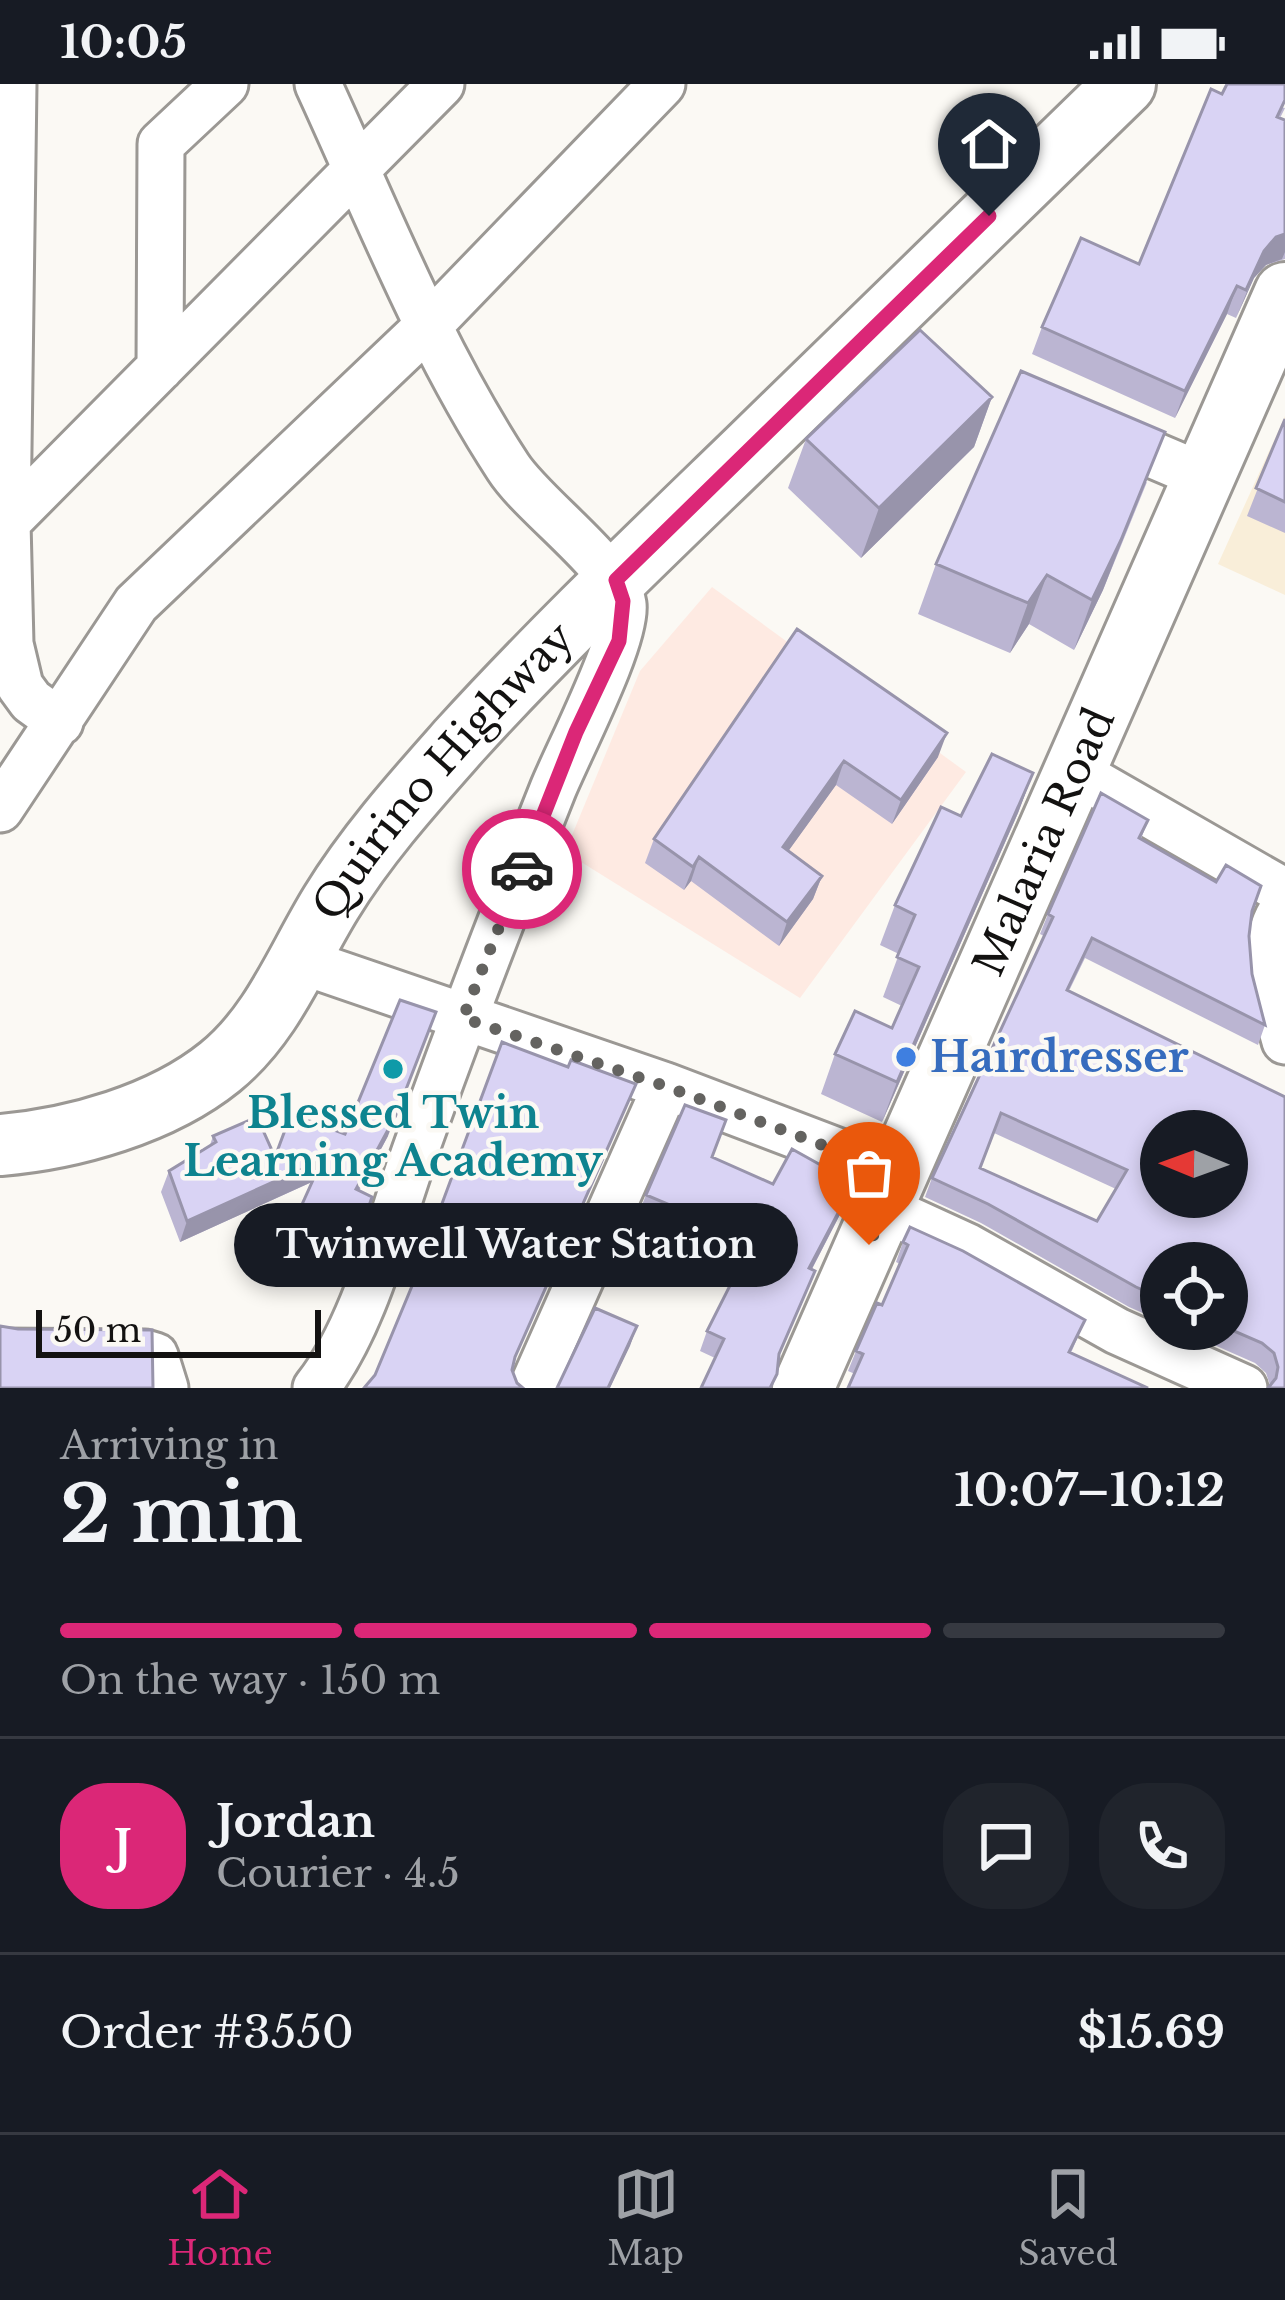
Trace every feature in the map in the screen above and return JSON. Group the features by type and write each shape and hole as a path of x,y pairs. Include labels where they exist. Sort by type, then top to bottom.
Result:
{"main road":[{"name":"Quirino Highway","path":"0,1145 62,1136 180,1093 218,1069 246,1043 371,843 462,739 616,580 1125,84"},
{"name":"Malaria Road","path":"803,1388 1285,293"}],"street":[{"path":"14,84 7,522 13,666 31,701 60,722"},
{"path":"160,368 161,144 225,84"},
{"path":"316,1388 351,1330 463,1018 576,732 619,641 623,601 616,580 510,471 429,325 318,84"},
{"path":"7,522 441,84"},
{"path":"0,809 136,604 429,325 662,84"},
{"path":"1057,415 1205,477"},
{"path":"1076,772 1285,892"},
{"path":"1285,906 1276,919 1268,953 1270,987 1285,1041"},
{"path":"301,961 665,1086 892,1192 968,1247 1118,1331 1244,1388"},
{"path":"532,1388 665,1086"},
{"path":"0,1352 145,1353 155,1356 165,1388"}],"shaded area":[{"path":"1285,416 1285,595 1218,564"},
{"path":"712,587 966,772 800,998 565,852 640,671"}],"building":[{"path":"1227,84 1285,84 1285,100 1277,117 1285,120 1285,234 1264,251 1246,290 1237,286 1185,391 1042,327 1081,238 1139,264 1211,89 1222,94"},
{"path":"920,330 992,397 879,508 806,439"},
{"path":"1021,371 1165,432 1092,600 1047,575 1028,603 936,564"},
{"path":"1285,419 1285,502 1256,488"},
{"path":"797,629 947,733 901,800 844,761 783,847 822,876 787,922 699,857 693,867 654,839"},
{"path":"992,754 1033,773 897,1082 835,1054 855,1011 892,1028 919,967 897,957 915,915 895,905 941,807 961,816"},
{"path":"1101,793 1148,820 1139,838 1216,882 1226,865 1261,886 1249,936 1252,974 1265,1025 1092,938 1067,990 1285,1097 1285,1388 1268,1388 1278,1367 1274,1353 1248,1337 1248,1242 1140,1242 1140,1289 932,1178 1053,917 1048,914","holes":["1001,1113 1127,1170 1097,1221 980,1168"]},
{"path":"400,1000 436,1012 396,1115 356,1189 372,1197 355,1247 295,1220 322,1160 187,1221 169,1171 216,1142 213,1136 257,1117 275,1157 291,1114 345,1134"},
{"path":"502,1042 568,1067 571,1060 636,1084 515,1357 512,1370 523,1388 364,1388 375,1375 422,1262 409,1256 421,1220 429,1223 436,1207 440,1209"},
{"path":"685,1105 726,1120 712,1157 773,1184 792,1149 844,1178 848,1172 857,1177 809,1268 815,1271 779,1354 770,1388 701,1388 724,1339 707,1331 753,1240 646,1195"},
{"path":"910,1227 963,1251 1085,1320 1069,1352 1148,1388 848,1388 863,1354 856,1351 877,1303 882,1305 908,1245 903,1242"},
{"path":"595,1308 637,1326 608,1388 557,1388"},
{"path":"0,1326 152,1330 153,1388 0,1388"}],"way so far":[{"path":"522,869 463,1018 665,1086 900,1174 869,1245"}],"place":[{"name":"Hairdresser","path":"906,1057"},
{"name":"Blessed Twin Learning Academy","path":"393,1069"},
{"name":"Twinwell Water Station","path":"869,1245"}],"route":[{"path":"522,869 576,732 619,641 624,620 616,580 989,216"}]}
